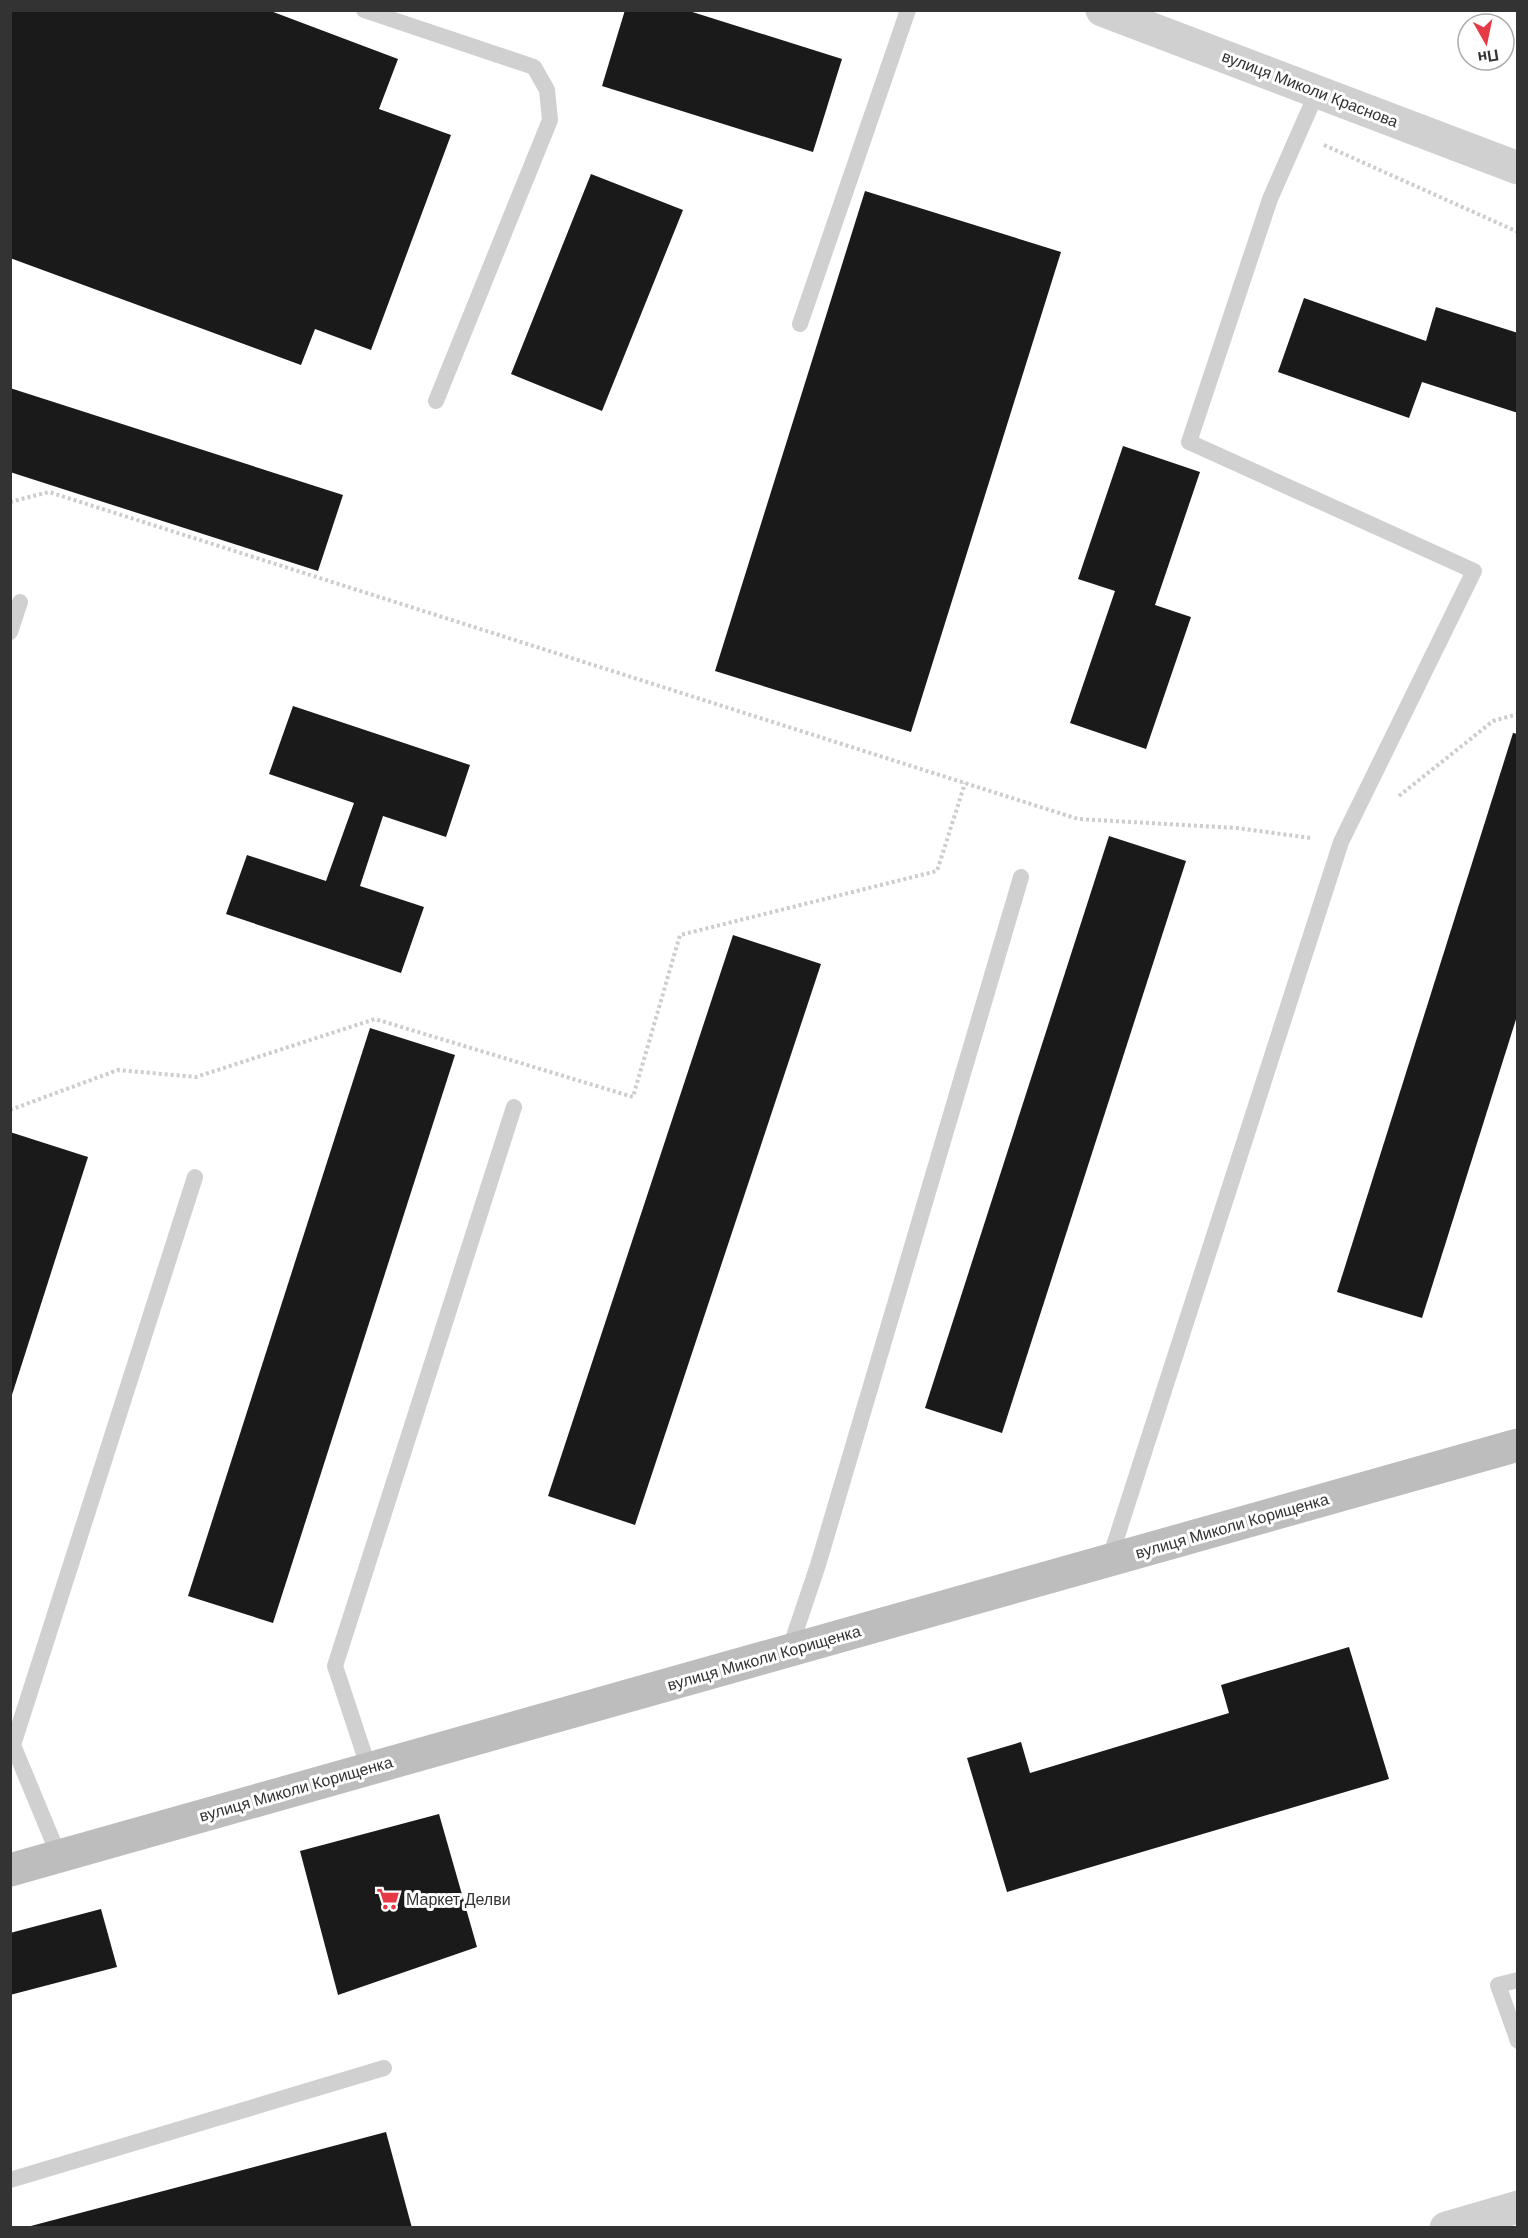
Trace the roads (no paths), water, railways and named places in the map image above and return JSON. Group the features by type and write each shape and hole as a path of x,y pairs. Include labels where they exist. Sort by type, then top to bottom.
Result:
{"street":[{"name":"вулиця Миколи Краснова","path":"1102,10 1518,168"},
{"name":"вулиця Миколи Корищенка","path":"10,1870 1518,1445"},
{"path":"1446,2228 1518,2207"}],"lane":[{"path":"363,10 534,67 547,90 550,120 436,401"},
{"path":"800,324 908,10"},
{"path":"1109,1561 1341,842 1474,570 1189,442 1270,199 1317,92"},
{"path":"10,632 20,602"},
{"path":"789,1651 818,1565 1021,877"},
{"path":"369,1769 335,1666 514,1107"},
{"path":"59,1856 13,1745 195,1177"},
{"path":"1518,1980 1498,1985 1518,2041"},
{"path":"10,2180 384,2068"}],"place":[{"name":"Маркет Делви","path":"388,1899"}]}
